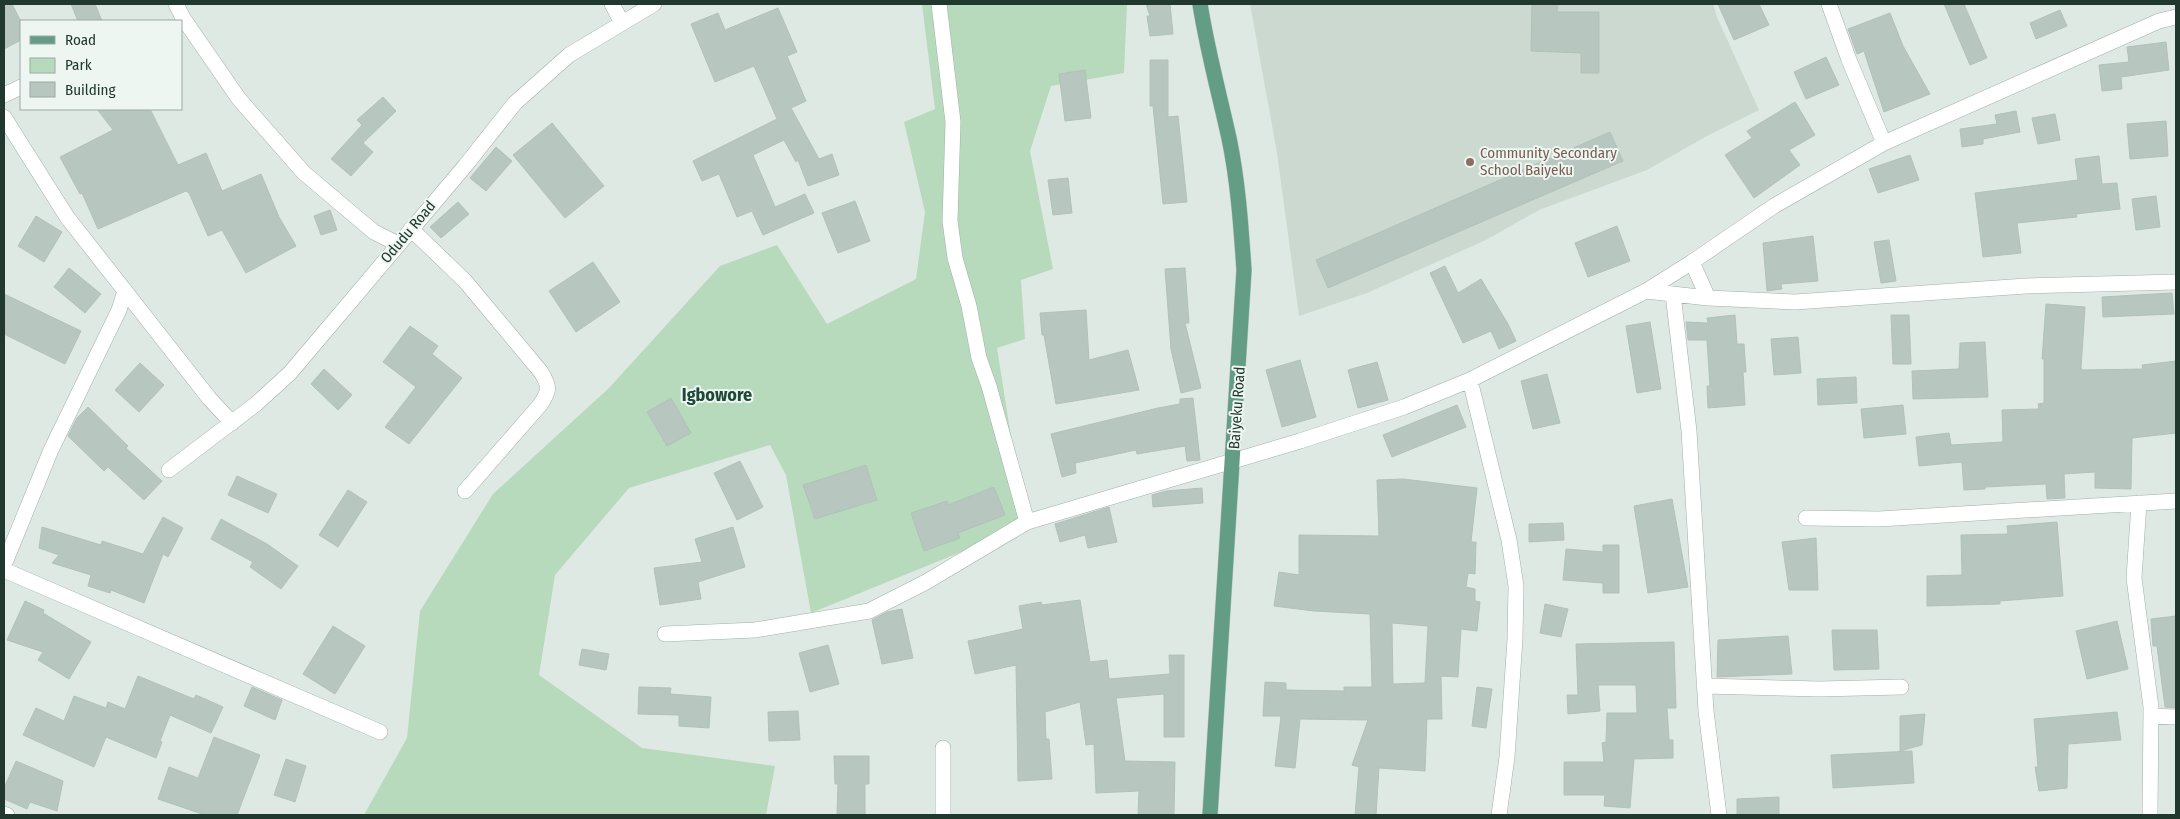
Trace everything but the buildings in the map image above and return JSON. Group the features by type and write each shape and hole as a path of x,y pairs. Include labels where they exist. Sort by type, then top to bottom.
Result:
{"main road":[{"name":"Baiyeku Road","path":"1200,4 1207,48 1229,139 1240,214 1244,270 1210,815"}],"street":[{"path":"176,4 179,20"},
{"path":"612,4 622,23"},
{"name":"Odudu Road","path":"170,470 232,423 290,373 515,103 569,55 654,4"},
{"path":"939,4 953,122 950,221 955,258 969,306 979,358 989,386 1027,522"},
{"path":"1829,4 1849,60 1884,144"},
{"path":"665,634 754,630 870,611 926,582 1027,522 1404,408 1470,380 1646,290 1692,262 1774,206 1884,144 2158,20 2176,17"},
{"path":"182,24 240,99 304,173 374,232 398,244"},
{"path":"4,95 20,87"},
{"path":"4,117 67,216 209,398 232,423"},
{"path":"411,229 466,281 541,372 548,384 547,394 540,405 465,491"},
{"path":"1692,262 1708,298"},
{"path":"1646,290 1708,298 1795,302 2026,286 2176,282"},
{"path":"4,565 51,450 119,310 125,292"},
{"path":"1674,294 1689,431 1704,686 1719,815"},
{"path":"119,310 140,311"},
{"path":"1470,380 1509,540 1516,586 1515,640 1508,747 1500,815"},
{"path":"1806,518 1879,518 2176,501"},
{"path":"2139,503 2134,578 2151,716 2150,815"},
{"path":"4,570 380,732"},
{"path":"1704,686 1820,689 1901,687"},
{"path":"2151,716 2176,717"},
{"path":"943,815 944,748"}],"shaded area":[{"name":"Community Secondary School Baiyeku","path":"1250,4 1713,4 1717,17 1759,110 1707,136 1647,170 1539,210 1486,240 1367,293 1299,316 1277,153"}],"green space":[{"path":"922,4 1127,4 1124,73 1051,86 1030,151 1053,269 1021,280 1025,339 997,348 1025,526 811,613 786,475 770,445 629,488 555,575 539,675 642,748 775,766 766,815 364,815 407,738 420,611 493,494 609,388 720,266 777,245 827,324 916,279 925,212 904,122 935,109"}],"place":[{"name":"Community Secondary School Baiyeku","path":"1470,162"}],"district":[{"name":"Igbowore","path":"717,395"}]}
